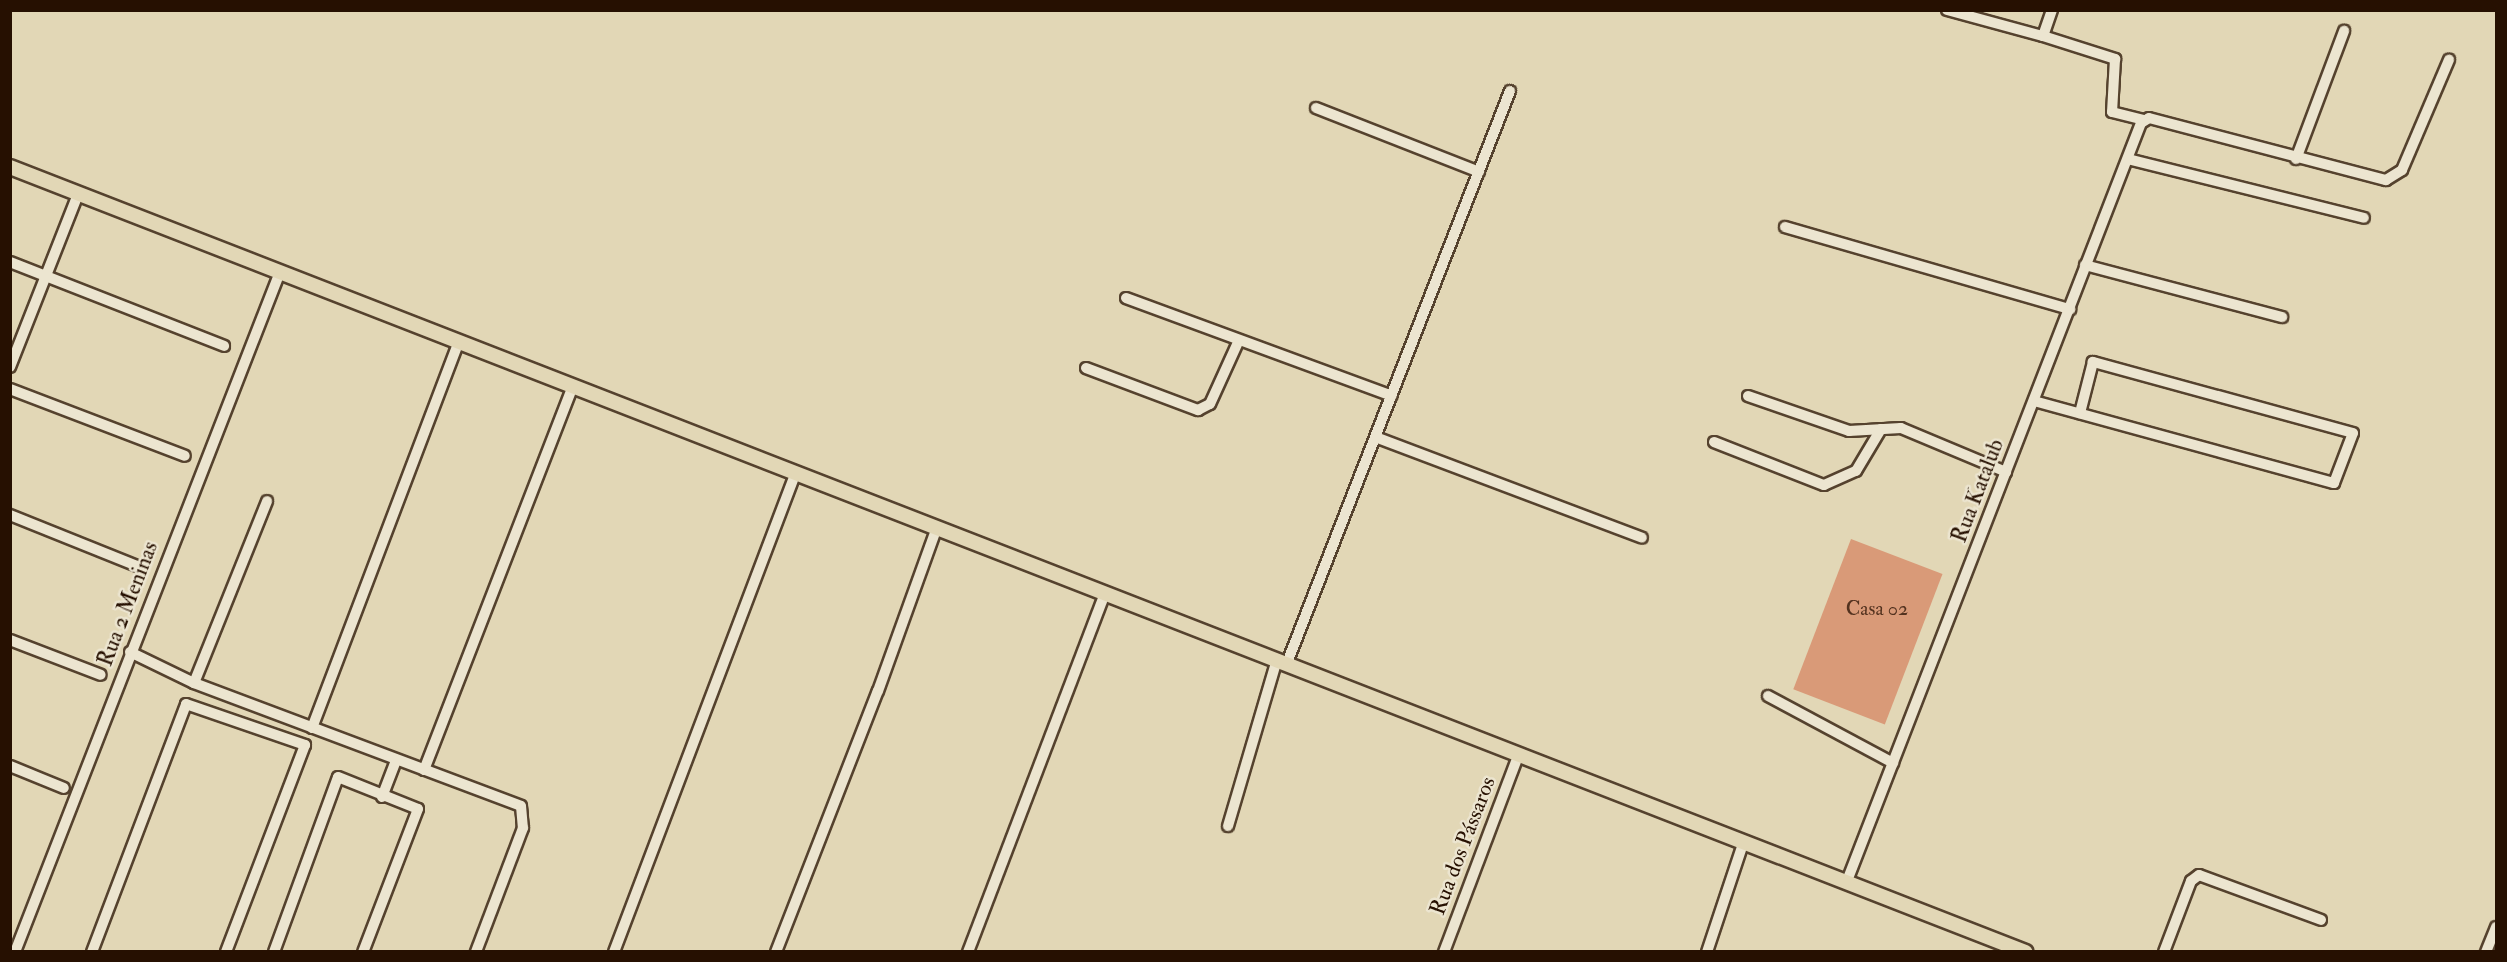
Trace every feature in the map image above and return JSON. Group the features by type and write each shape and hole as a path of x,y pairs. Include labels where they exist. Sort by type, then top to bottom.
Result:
{"main road":[{"path":"10,168 2025,951"}],"street":[{"path":"1947,10 2043,36 2115,59 2112,112 2374,179 2396,177 2449,60"},
{"path":"2043,36 2052,10"},
{"path":"2296,159 2344,31"},
{"path":"1228,826 1282,661 1378,438 1392,396 1510,91"},
{"path":"1316,108 1479,172"},
{"name":"Rua Katalub","path":"1847,881 2070,309 2085,265 2146,119"},
{"path":"2128,159 2364,218"},
{"path":"10,367 78,194"},
{"path":"1785,227 2070,309"},
{"path":"10,262 224,346"},
{"path":"2085,265 2282,317"},
{"name":"Rua 2 Meninas","path":"15,951 280,272"},
{"path":"1126,298 1392,396"},
{"path":"1086,368 1204,408 1239,340"},
{"path":"312,728 459,342"},
{"path":"2034,401 2334,483 2353,433 2093,362 2080,413"},
{"path":"424,770 573,386"},
{"path":"10,388 185,456"},
{"path":"1748,396 1850,431 1901,428 2006,472"},
{"path":"1714,441 1824,485 1856,471 1881,429"},
{"path":"1378,438 1642,537"},
{"path":"614,951 796,472"},
{"path":"194,683 267,501"},
{"path":"10,515 137,566"},
{"path":"776,951 878,691 937,527"},
{"path":"968,951 1105,593"},
{"path":"10,640 101,675"},
{"path":"130,652 194,683 516,804 524,812 523,828 476,951"},
{"path":"197,708 205,687"},
{"path":"1768,696 1893,763"},
{"path":"93,951 186,704 305,745 226,951"},
{"name":"Rua dos Pássaros","path":"1444,951 1519,754"},
{"path":"382,796 396,760"},
{"path":"10,766 64,788"},
{"path":"274,951 338,777 418,809 363,951"},
{"path":"1707,951 1744,841"},
{"path":"2164,951 2191,881 2199,875 2321,920"},
{"path":"2486,951 2496,927"}],"building":[{"path":"1851,539 1942,574 1885,724 1793,689"}]}
